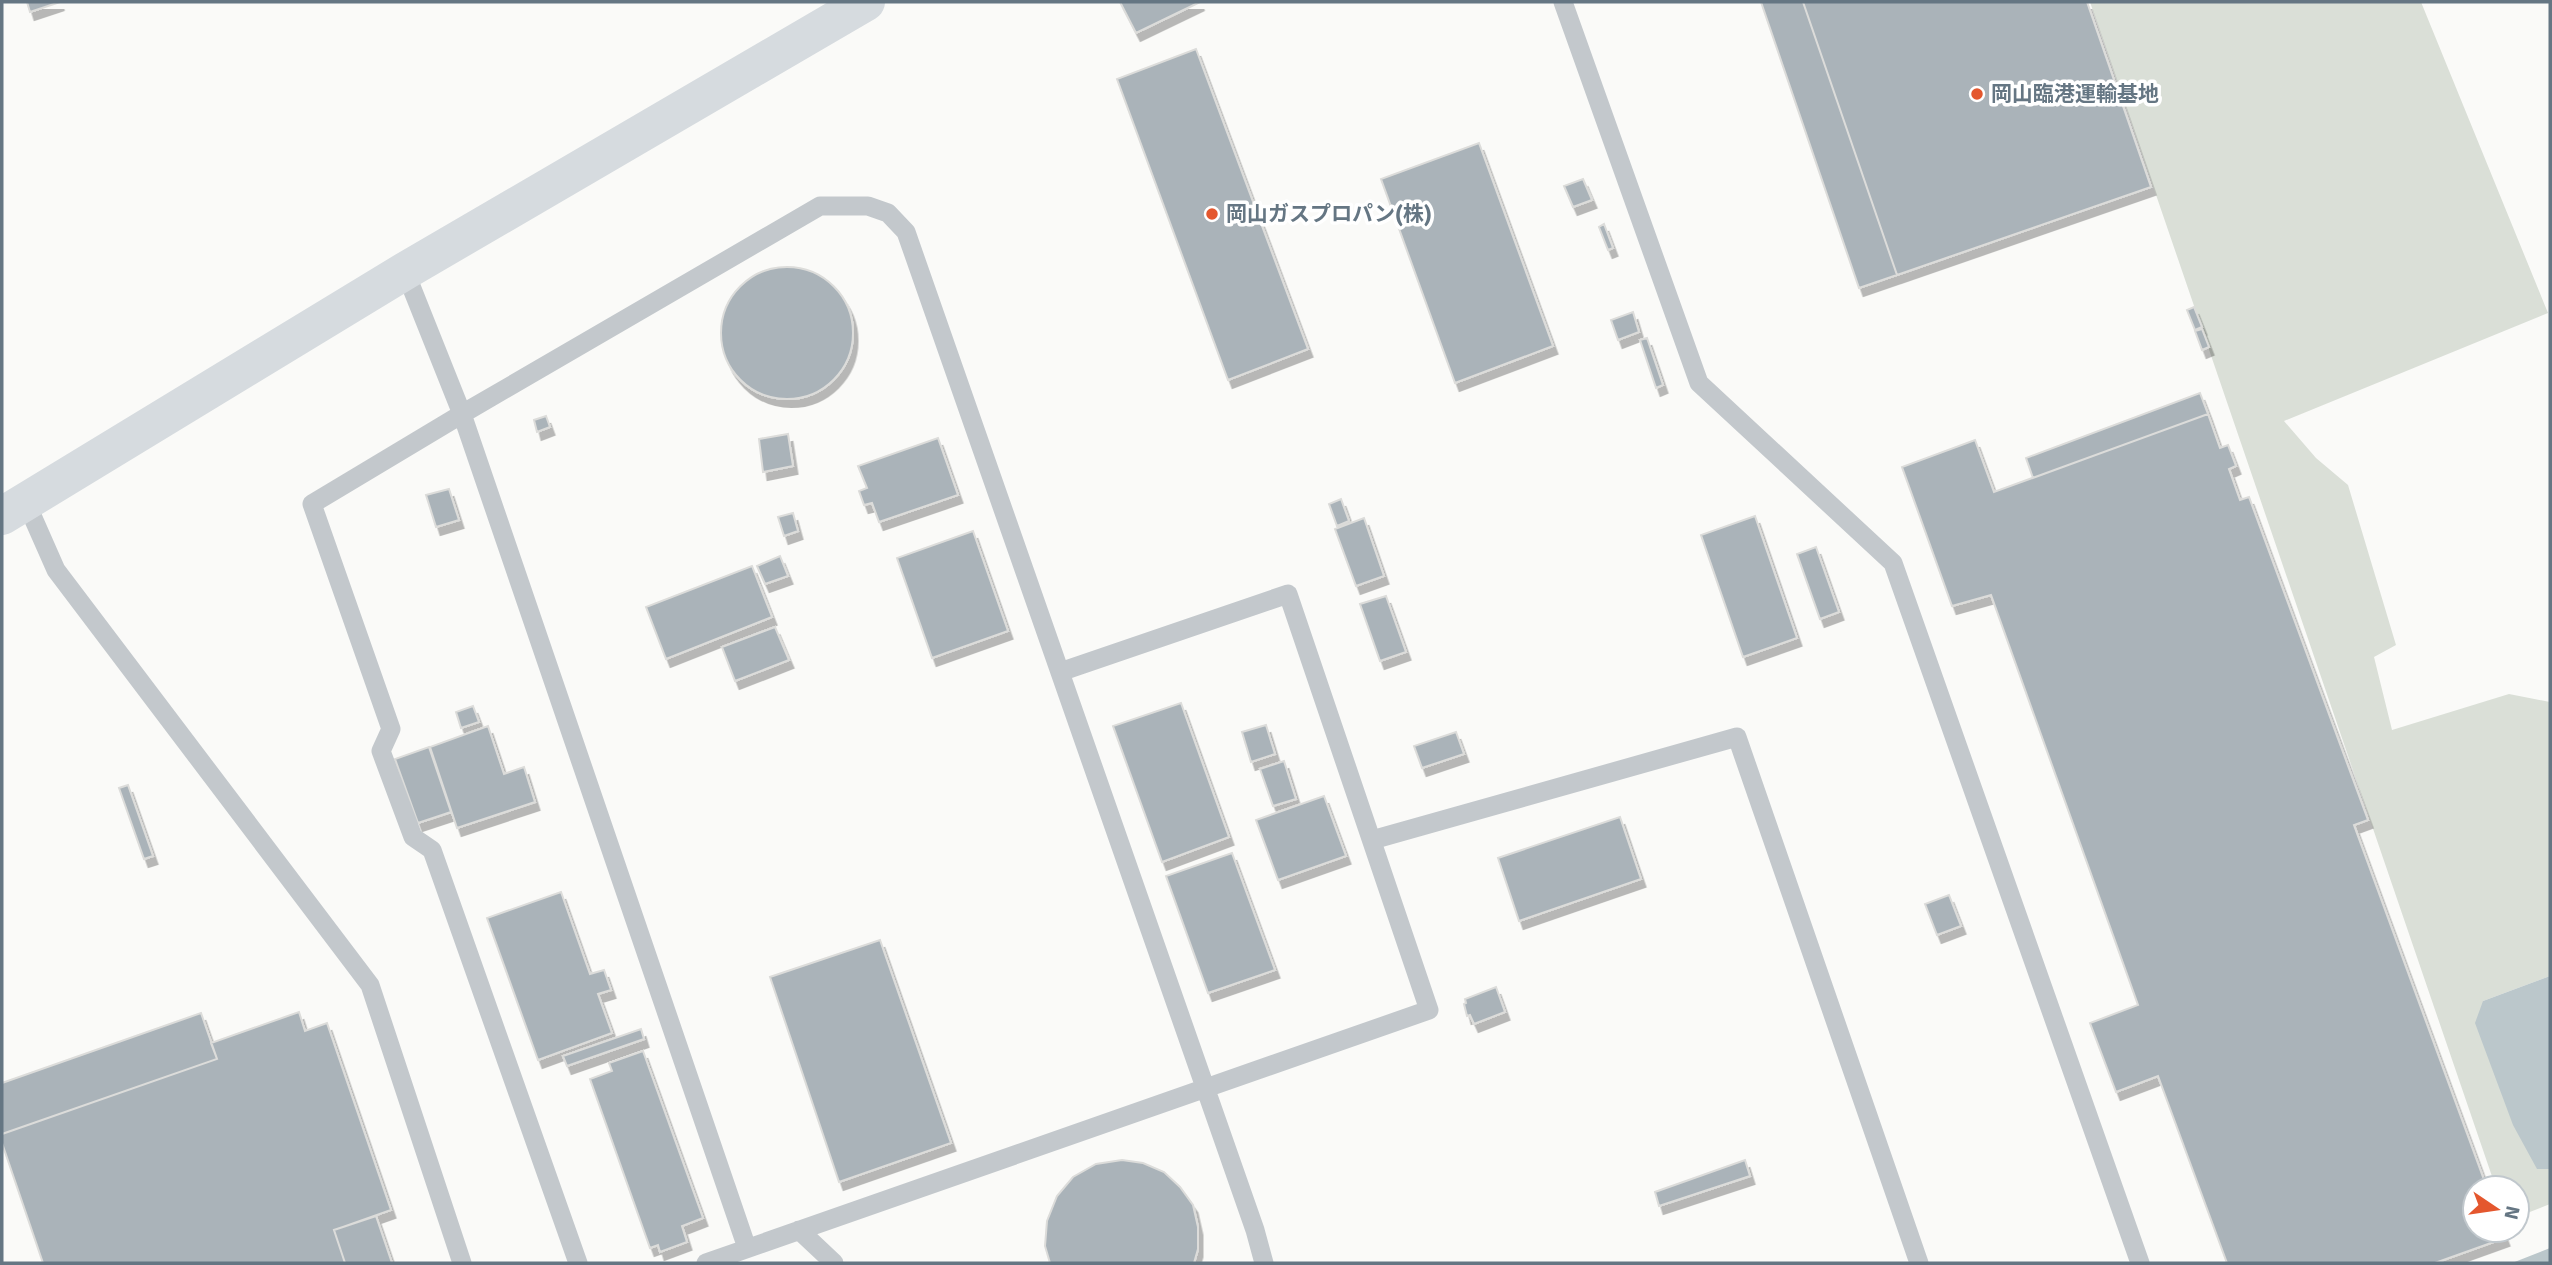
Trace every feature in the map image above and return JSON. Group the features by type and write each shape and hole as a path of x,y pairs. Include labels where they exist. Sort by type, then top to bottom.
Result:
{"street":[{"path":"14,509 405,271 866,2"}],"lane":[{"path":"1563,2 1699,383 1893,564 2140,1263"},
{"path":"578,1263 432,850 413,837 381,751 391,729 312,504 820,206 868,206 888,213 906,232 1255,1230 1264,1263"},
{"path":"405,271 462,414 747,1248"},
{"path":"14,509 56,570 370,985 462,1263"},
{"path":"706,1263 1429,1010 1288,594 1060,672"},
{"path":"1372,840 1737,737 1919,1263"},
{"path":"799,1230 834,1263"}],"shaded area":[{"path":"2090,2 2421,2 2548,313 2284,421 2316,458 2348,485 2396,645 2374,657 2392,730 2509,694 2550,702 2550,976 2483,1001 2537,1168 2550,1169 2550,1204 2531,1211 2531,1174 2491,1174"},
{"path":"2550,976 2550,1169 2537,1169 2513,1125 2475,1023 2483,1001"},
{"path":"2550,1248 2550,1263 2512,1263"}],"building":[{"path":"27,2 60,2 30,12"},
{"path":"1120,2 1200,2 1136,33"},
{"path":"1761,2 1803,2 1897,275 1859,288"},
{"name":"岡山臨港運輸基地","path":"1803,2 2087,2 2151,187 1897,275"},
{"name":"岡山ガスプロパン(株)","path":"1196,49 1308,349 1228,380 1117,79"},
{"path":"1479,143 1553,346 1455,383 1381,179"},
{"path":"1583,179 1592,200 1573,207 1564,186"},
{"path":"1604,224 1613,248 1608,250 1599,227"},
{"path":"787,267 812,272 833,287 848,308 853,333 848,358 833,379 812,394 787,399 762,394 741,379 726,358 721,333 726,308 741,287 762,272"},
{"path":"2194,307 2202,327 2195,330 2187,310"},
{"path":"1633,312 1639,332 1618,340 1611,320"},
{"path":"2202,329 2209,347 2202,350 2195,331"},
{"path":"1647,338 1663,385 1656,388 1640,340"},
{"path":"2200,393 2208,414 2033,478 2026,458"},
{"path":"2208,414 2220,448 2228,445 2236,466 2229,469 2240,500 2249,497 2368,820 2354,825 2482,1174 2461,1174 2461,1244 2488,1244 2435,1263 2227,1263 2158,1076 2116,1092 2090,1023 2138,1005 1991,595 1952,606 1902,467 1975,440 1994,492"},
{"path":"546,416 550,427 537,432 534,420"},
{"path":"788,434 793,466 763,472 759,439"},
{"path":"938,438 958,495 879,522 872,503 864,505 859,491 867,488 858,466"},
{"path":"449,489 459,520 436,527 426,495"},
{"path":"1341,499 1349,521 1337,526 1329,504"},
{"path":"793,513 798,531 784,536 778,517"},
{"path":"1755,516 1797,638 1743,657 1701,535"},
{"path":"1364,518 1384,576 1356,586 1335,529"},
{"path":"973,531 1008,631 932,658 897,558"},
{"path":"1816,547 1839,612 1820,619 1797,554"},
{"path":"780,556 788,576 765,584 757,566"},
{"path":"752,566 772,617 666,659 646,607"},
{"path":"1386,596 1406,652 1380,661 1360,604"},
{"path":"775,627 789,660 735,681 722,647"},
{"path":"1181,703 1229,837 1162,862 1113,726"},
{"path":"473,706 479,722 461,728 456,712"},
{"path":"1266,725 1275,754 1251,762 1242,732"},
{"path":"488,726 504,774 524,767 535,802 457,828 430,747"},
{"path":"1456,732 1464,754 1422,768 1414,746"},
{"path":"429,747 451,812 418,823 395,759"},
{"path":"1284,761 1296,799 1273,806 1260,769"},
{"path":"128,785 153,856 144,859 119,788"},
{"path":"1324,796 1346,856 1278,880 1256,820"},
{"path":"1620,817 1641,879 1519,921 1498,858"},
{"path":"1232,853 1275,970 1208,993 1166,876"},
{"path":"561,892 590,974 604,970 611,990 598,994 612,1033 538,1060 487,918"},
{"path":"1949,895 1961,926 1937,935 1925,904"},
{"path":"880,940 951,1143 839,1182 770,977"},
{"path":"1496,987 1505,1012 1474,1024 1470,1015 1467,1016 1465,999"},
{"path":"299,1012 305,1031 327,1023 391,1210 334,1230 345,1263 43,1263 2,1143 2,1134 217,1059 211,1043"},
{"path":"201,1013 217,1059 2,1134 2,1083"},
{"path":"641,1029 644,1039 567,1066 563,1056"},
{"path":"643,1051 703,1218 682,1226 687,1242 660,1252 658,1245 650,1248 590,1079 612,1071 609,1063"},
{"path":"1122,1160 1143,1163 1164,1172 1180,1187 1193,1205 1198,1227 1198,1249 1194,1263 1050,1263 1045,1246 1047,1221 1057,1196 1073,1177 1096,1164"},
{"path":"1745,1160 1750,1176 1659,1206 1655,1192"},
{"path":"376,1216 392,1263 345,1263 334,1230"}],"place":[{"name":"岡山臨港運輸基地","path":"1977,94"},
{"name":"岡山ガスプロパン(株)","path":"1212,214"}]}
